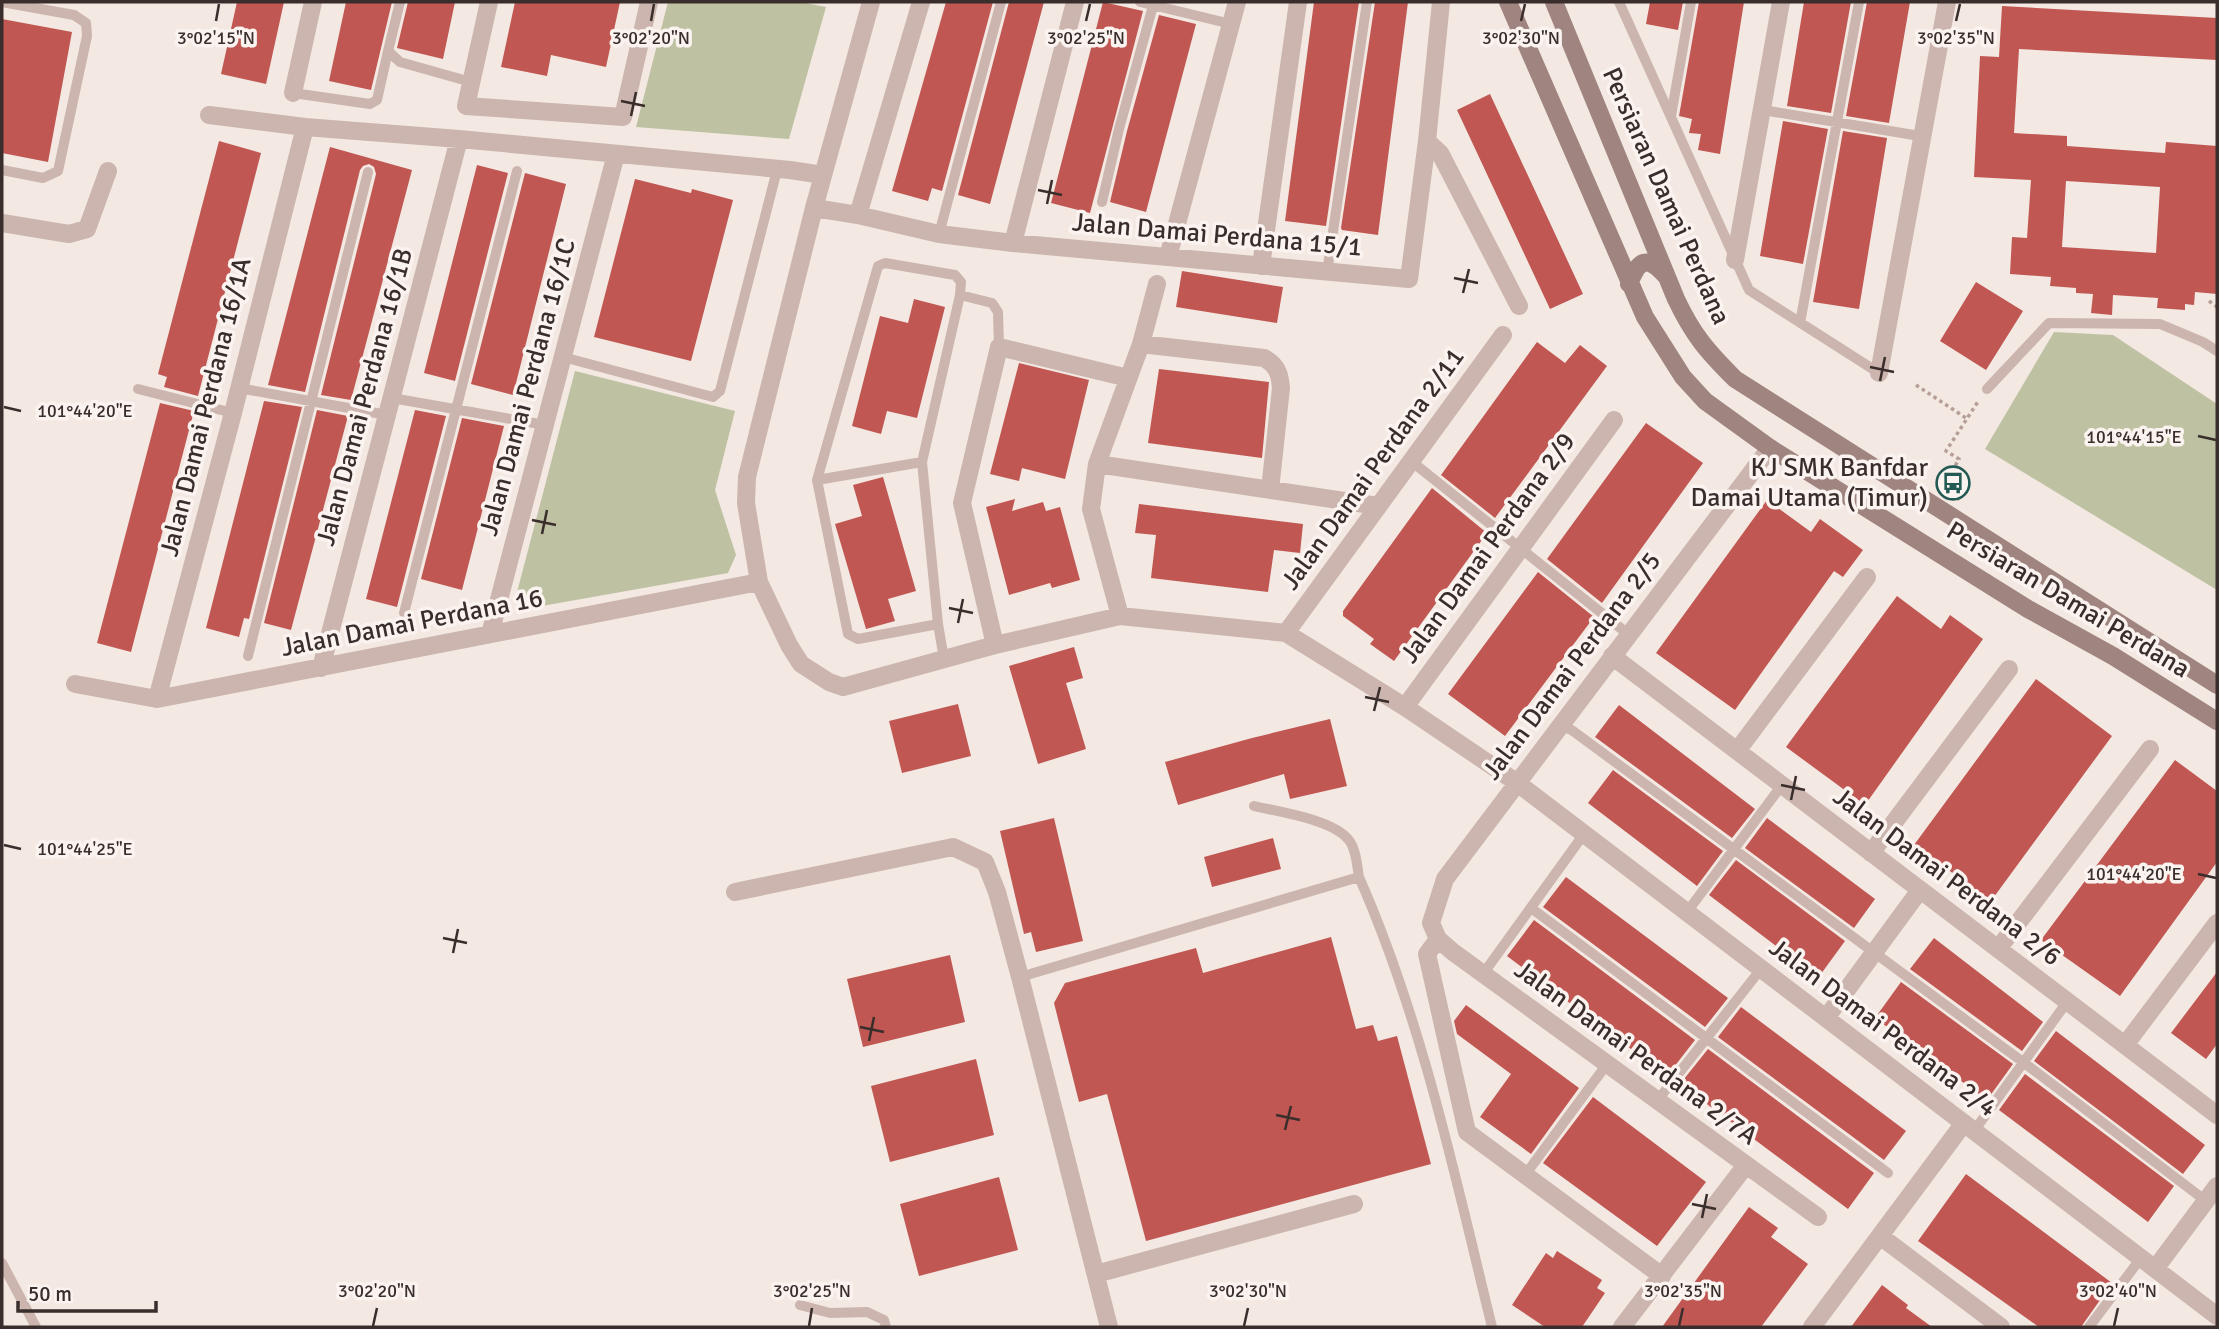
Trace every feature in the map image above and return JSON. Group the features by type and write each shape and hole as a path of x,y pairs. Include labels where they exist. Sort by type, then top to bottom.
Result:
{"main road":[{"name":"Persiaran Damai Perdana","path":"1508,2 1645,317 1683,377 1705,401 1770,448 2028,609 2113,656 2217,721"},
{"name":"Persiaran Damai Perdana","path":"1554,2 1686,321 1698,341 1735,379 2217,685"},
{"path":"1629,284 1640,263 1655,264 1668,278"}],"street":[{"path":"293,93 313,2"},
{"path":"488,2 466,106 622,117 649,2"},
{"path":"871,2 814,208 747,477 746,503 760,582 789,645 801,664 822,679 843,687 995,645 1120,615 1286,633"},
{"path":"858,215 921,2"},
{"path":"1013,243 1075,2"},
{"path":"1168,257 1237,2"},
{"path":"1261,265 1298,2"},
{"path":"1441,2 1427,141 1440,153 1519,306"},
{"path":"1735,260 1781,2"},
{"path":"1879,373 1920,136 1947,2"},
{"path":"209,115 305,127 459,139 823,175"},
{"name":"Jalan Damai Perdana 16/1A","path":"157,699 305,127"},
{"name":"Jalan Damai Perdana 16/1B","path":"321,668 459,139"},
{"name":"Jalan Damai Perdana 15/1","path":"814,208 858,215 939,234 1013,243 1409,279 1427,141"},
{"name":"Jalan Damai Perdana 16/1C","path":"490,634 616,154"},
{"path":"2,223 69,234 87,229 108,171"},
{"path":"1120,615 1090,509 1097,464 1141,344 1157,284"},
{"name":"Jalan Damai Perdana 2/11","path":"1286,633 1503,335"},
{"path":"1141,344 1264,359 1273,363 1280,375 1281,388 1270,490"},
{"path":"995,645 962,503 999,346 1128,378"},
{"name":"Jalan Damai Perdana 2/9","path":"1405,707 1614,421"},
{"name":"Jalan Damai Perdana 2/5","path":"1662,1276 1467,1132 1427,954 1435,931 1445,879 1770,448"},
{"path":"1097,464 1378,506"},
{"path":"1737,751 1867,577"},
{"name":"Jalan Damai Perdana 16","path":"75,684 157,699 760,582"},
{"name":"Jalan Damai Perdana 2/4","path":"1286,633 1405,707 1516,782 2217,1316"},
{"name":"Jalan Damai Perdana 2/6","path":"1612,656 2217,1115"},
{"path":"1871,853 2009,669"},
{"path":"1998,949 2150,749"},
{"path":"735,892 953,847 985,862 997,892 1020,977 1109,1327"},
{"path":"1826,1018 1920,890"},
{"path":"2125,1045 2217,923"},
{"name":"Jalan Damai Perdana 2/7A","path":"1435,931 1483,974 1818,1217"},
{"path":"1812,1327 1880,1236 1969,1127"},
{"path":"1622,1327 1746,1165"},
{"path":"2148,1264 2217,1186"},
{"path":"1096,1274 1354,1204"},
{"path":"1880,1236 1991,1324"}],"lane":[{"path":"2,2 75,15 86,23 87,36 58,171 43,178 2,170"},
{"path":"293,93 370,104 377,100 400,2"},
{"path":"939,234 1001,2"},
{"path":"1140,2 1154,3 1231,24"},
{"path":"1327,272 1367,2"},
{"path":"1619,2 1749,290 1879,373"},
{"path":"1671,117 1692,2"},
{"path":"1800,323 1858,2"},
{"path":"1102,202 1154,3"},
{"path":"388,51 400,62 471,82"},
{"path":"1763,110 1920,136"},
{"path":"563,356 713,397 720,391 777,170"},
{"path":"404,613 517,171"},
{"path":"248,656 368,172"},
{"path":"938,624 858,639 848,634 817,480 878,266 885,263 955,275 961,282 922,462 944,659"},
{"path":"960,295 992,303 998,312 999,346"},
{"path":"1987,389 2049,323 2160,324 2203,342 2217,351"},
{"path":"239,388 387,415"},
{"path":"138,389 233,413"},
{"path":"391,398 545,425"},
{"path":"1411,461 1628,634"},
{"path":"817,480 922,462"},
{"path":"1560,724 2023,1062 2206,1201"},
{"path":"1687,912 1782,785"},
{"path":"1254,806 1325,824 1350,841 1359,877 1375,912 1424,1058 1492,1327"},
{"path":"1483,974 1584,834"},
{"path":"1020,977 1359,877"},
{"path":"1531,908 1888,1173"},
{"path":"1657,1101 1761,969"},
{"path":"1969,1127 2023,1062 2067,1002"},
{"path":"1525,1175 1607,1064"},
{"path":"2,1263 36,1327"},
{"path":"2090,1327 2148,1264"},
{"path":"800,1305 831,1313 867,1312 884,1320 886,1327"}],"path":[{"path":"2208,301 2217,307"},
{"path":"1916,385 1966,418"},
{"path":"1967,484 1950,475 1959,459 1946,451 1987,389"}],"green space":[{"path":"668,2 801,2 826,7 789,139 636,127"},
{"path":"2054,332 2113,335 2217,404 2217,590 1985,449"},
{"path":"575,371 735,411 715,490 736,555 728,573 525,609 516,596"}],"building":[{"path":"237,2 284,2 266,84 221,74"},
{"path":"346,2 392,2 371,90 329,81"},
{"path":"408,2 455,2 443,59 397,48"},
{"path":"515,2 620,2 606,67 551,55 547,76 501,67"},
{"path":"946,2 993,2 942,191 932,188 928,201 892,191"},
{"path":"1009,2 1044,2 990,204 958,195"},
{"path":"1103,2 1143,11 1090,213 1051,203"},
{"path":"1314,2 1359,2 1326,226 1285,221"},
{"path":"1375,2 1408,2 1378,235 1341,228"},
{"path":"1650,2 1683,2 1678,30 1646,24"},
{"path":"1699,2 1744,2 1720,154 1698,150 1701,134 1689,133 1692,119 1679,116"},
{"path":"1804,2 1851,2 1831,113 1787,106"},
{"path":"1867,2 1910,2 1889,123 1846,116"},
{"path":"2002,6 2217,18 2217,60 2019,49 2014,133 2067,136 2067,146 2165,153 2166,142 2217,146 2217,294 2195,292 2194,305 2185,304 2185,310 2157,308 2158,298 2113,295 2112,315 2091,313 2093,294 2076,293 2076,288 2050,286 2051,277 2010,274 2012,237 2027,238 2031,180 1974,177 1980,56 1999,57","holes":["2066,181 2160,187 2156,253 2062,247"]},
{"path":"1159,15 1196,24 1146,212 1110,202"},
{"path":"2,19 72,32 48,162 2,153"},
{"path":"1490,94 1583,294 1550,309 1457,110"},
{"path":"1783,121 1828,129 1803,264 1760,256"},
{"path":"1843,131 1887,138 1859,309 1813,302"},
{"path":"219,141 261,153 198,396 164,387 167,377 158,374"},
{"path":"330,147 412,170 351,400 321,395 376,174 374,167 369,164 360,170 305,392 268,385"},
{"path":"477,165 508,173 455,381 424,373"},
{"path":"525,173 566,184 513,395 471,384"},
{"path":"635,179 691,193 692,189 733,200 691,361 594,337"},
{"path":"1182,271 1283,287 1277,323 1176,307"},
{"path":"1976,282 2023,311 1986,370 1940,341"},
{"path":"914,299 945,307 917,418 887,411 881,434 852,426 880,316 908,323"},
{"path":"1537,342 1565,363 1580,345 1607,366 1495,518 1441,475"},
{"path":"1019,363 1089,380 1065,479 1022,468 1019,481 990,474"},
{"path":"1159,369 1269,382 1262,458 1148,443"},
{"path":"264,401 302,407 249,619 244,618 239,637 206,628"},
{"path":"160,403 194,411 131,652 97,643"},
{"path":"317,410 348,416 291,630 264,623"},
{"path":"415,410 446,416 397,607 366,599"},
{"path":"462,418 504,426 462,590 421,579"},
{"path":"1646,423 1703,463 1602,603 1547,559"},
{"path":"883,477 916,591 888,599 895,621 866,629 835,524 862,516 853,485"},
{"path":"1432,488 1487,533 1394,661 1370,644 1374,639 1343,616 1343,611"},
{"path":"1015,499 1012,511 1043,502 1046,511 1060,507 1080,580 1052,588 1050,583 1009,595 986,507"},
{"path":"1767,500 1811,532 1820,519 1863,550 1843,577 1834,571 1735,710 1656,653"},
{"path":"1139,504 1303,524 1300,553 1274,550 1268,592 1151,578 1156,535 1135,533"},
{"path":"1538,572 1594,617 1505,736 1448,694"},
{"path":"1897,596 1941,629 1950,615 1983,639 1865,805 1786,747"},
{"path":"1074,647 1083,678 1066,683 1086,749 1038,764 1009,666"},
{"path":"2036,679 2112,736 1991,901 1914,845"},
{"path":"958,704 971,756 902,773 889,721"},
{"path":"1619,705 1755,809 1732,838 1595,737"},
{"path":"1330,719 1347,786 1290,799 1284,774 1178,805 1165,762"},
{"path":"2175,760 2217,791 2217,862 2120,996 2041,940"},
{"path":"1613,770 1723,851 1697,886 1588,803"},
{"path":"1054,818 1083,941 1036,952 1031,932 1024,934 1000,831"},
{"path":"1767,818 1875,899 1854,928 1745,848"},
{"path":"1273,838 1281,869 1212,887 1204,857"},
{"path":"1736,860 1845,941 1818,978 1709,895"},
{"path":"1566,877 1728,998 1705,1027 1543,907"},
{"path":"1534,920 1695,1040 1667,1076 1507,956"},
{"path":"1331,937 1356,1029 1373,1025 1378,1041 1397,1036 1431,1164 1146,1241 1107,1094 1079,1102 1054,1003 1065,983 1196,948 1203,973"},
{"path":"1934,938 2043,1022 2022,1051 1910,969"},
{"path":"950,955 965,1022 863,1047 847,979"},
{"path":"2217,972 2217,1044 2206,1059 2171,1033"},
{"path":"1901,982 2013,1064 1987,1100 1875,1018"},
{"path":"1466,1005 1579,1088 1531,1154 1480,1117 1511,1074 1457,1034 1454,1021"},
{"path":"1741,1007 1906,1131 1884,1160 1718,1037"},
{"path":"2056,1031 2205,1145 2183,1174 2034,1061"},
{"path":"1708,1049 1874,1173 1848,1209 1680,1084"},
{"path":"976,1059 994,1135 890,1162 871,1086"},
{"path":"2025,1074 2174,1186 2148,1222 1999,1110"},
{"path":"1593,1097 1706,1182 1657,1246 1543,1163"},
{"path":"1966,1174 2112,1283 2081,1327 2039,1327 1918,1241"},
{"path":"999,1177 1018,1250 919,1276 900,1204"},
{"path":"1749,1207 1778,1228 1771,1237 1808,1264 1761,1327 1662,1327"},
{"path":"1557,1251 1602,1280 1597,1288 1605,1293 1582,1327 1545,1327 1512,1305 1546,1253 1553,1258"},
{"path":"1882,1285 1908,1305 1906,1308 1932,1327 1851,1327"}],"place":[{"name":"KJ SMK Banfdar Damai Utama (Timur)","path":"1953,483"}]}
